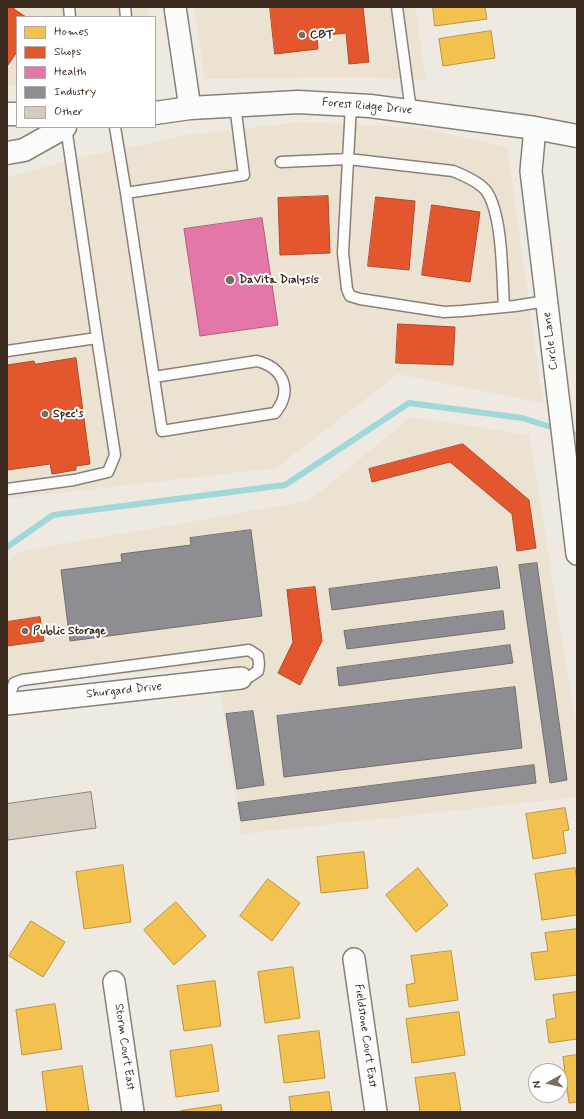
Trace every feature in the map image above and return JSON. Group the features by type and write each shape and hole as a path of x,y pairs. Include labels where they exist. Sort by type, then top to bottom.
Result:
{"main road":[{"name":"Forest Ridge Drive","path":"156,113 190,108 298,102 370,106 535,128 577,136"},
{"path":"7,153 24,150 64,128"}],"street":[{"path":"175,7 190,108"},
{"name":"Circle Lane","path":"535,128 531,172 577,554"},
{"name":"Shurgard Drive","path":"7,704 241,678"},
{"name":"Fieldstone Court East","path":"354,959 376,1112"},
{"name":"Storm Court East","path":"114,982 133,1112"}],"lane":[{"path":"397,7 410,111"},
{"path":"351,105 343,253 347,289 350,296 360,299 444,312 504,307 546,301"},
{"path":"126,193 244,175 235,106"},
{"path":"7,488 74,480 108,472 115,455 66,128"},
{"path":"115,128 162,431 275,413 282,405 285,392 280,376 273,367 257,361 154,377"},
{"path":"281,162 348,159 453,171 467,176 486,191 494,207 500,243 504,307"},
{"path":"7,351 97,338"},
{"path":"7,704 14,683 22,680 249,650 258,656 258,671 248,677 241,678"}],"shaded area":[{"path":"7,7 148,7 149,16 16,16 16,85 7,86"},
{"path":"194,7 415,7 426,80 356,77 205,79"},
{"path":"302,122 419,128 507,147 543,403 398,374 276,468 7,499 7,177 83,157 188,135"},
{"path":"411,417 529,435 577,731 577,797 241,834 217,665 7,685 7,563 18,552 309,501"}],"building: Homes":[{"path":"433,7 485,7 487,19 435,26"},
{"path":"491,31 495,58 443,66 439,39"},
{"path":"565,808 569,830 563,831 566,853 533,859 526,814"},
{"path":"364,852 368,888 321,893 317,857"},
{"path":"123,865 131,922 84,929 76,872"},
{"path":"418,868 448,905 416,932 386,895"},
{"path":"575,868 577,882 577,915 542,920 535,874"},
{"path":"268,879 300,903 272,941 240,916"},
{"path":"176,902 206,936 174,965 144,930"},
{"path":"31,921 65,942 43,977 9,956"},
{"path":"577,929 577,975 535,980 531,953 548,951 545,933"},
{"path":"451,951 458,1000 409,1007 406,985 415,983 411,956"},
{"path":"293,967 300,1018 265,1023 258,972"},
{"path":"215,981 221,1026 184,1031 177,986"},
{"path":"577,992 577,1039 549,1043 546,1020 556,1018 553,995"},
{"path":"55,1004 62,1049 22,1055 16,1010"},
{"path":"459,1012 465,1055 412,1063 406,1019"},
{"path":"319,1031 325,1078 284,1083 278,1036"},
{"path":"212,1045 219,1091 176,1097 170,1051"},
{"path":"577,1055 577,1102 569,1103 568,1063 564,1063 563,1057"},
{"path":"82,1066 89,1112 47,1112 42,1072"},
{"path":"455,1073 461,1112 420,1112 415,1078"},
{"path":"329,1092 332,1112 291,1112 289,1097"},
{"path":"221,1105 222,1112 181,1112 181,1111"}],"building: Shops":[{"path":"7,7 14,7 14,9 24,16 16,16 16,53 8,65"},
{"name":"CBT","path":"270,7 363,7 369,62 349,64 346,33 317,36 318,49 275,54"},
{"path":"328,196 330,253 280,255 278,198"},
{"path":"376,197 415,201 409,270 368,266"},
{"path":"432,205 480,212 470,282 422,275"},
{"path":"398,324 455,327 453,365 396,363"},
{"name":"Spec's","path":"76,358 90,464 76,466 76,470 52,474 50,464 7,470 7,365 34,361 35,364"},
{"path":"463,444 529,500 536,548 517,551 512,514 450,462 372,482 369,469"},
{"path":"315,587 322,641 300,685 278,673 293,642 287,590"},
{"name":"Public Storage","path":"40,617 44,641 7,646 7,622"}],"building: Health":[{"path":"262,218 278,325 200,336 184,229"}],"building: Industry":[{"path":"251,530 262,616 70,641 61,570 122,562 121,554 191,545 190,538"},
{"path":"537,563 567,780 550,783 519,565"},
{"path":"497,567 500,588 332,610 329,589"},
{"path":"503,611 505,629 347,649 344,631"},
{"path":"510,645 513,663 339,686 337,668"},
{"path":"515,687 522,748 284,777 277,716"},
{"path":"253,711 264,785 237,789 226,714"},
{"path":"534,765 536,783 241,821 238,803"}],"building: Other":[{"path":"91,792 96,828 8,840 7,804"}],"waterway":[{"path":"7,547 53,515 285,485 409,403 522,418 577,435"}],"place":[{"name":"CBT","path":"302,35"},
{"name":"DaVita Dialysis","path":"230,280"},
{"name":"Spec's","path":"45,414"},
{"name":"Public Storage","path":"25,631"}]}
